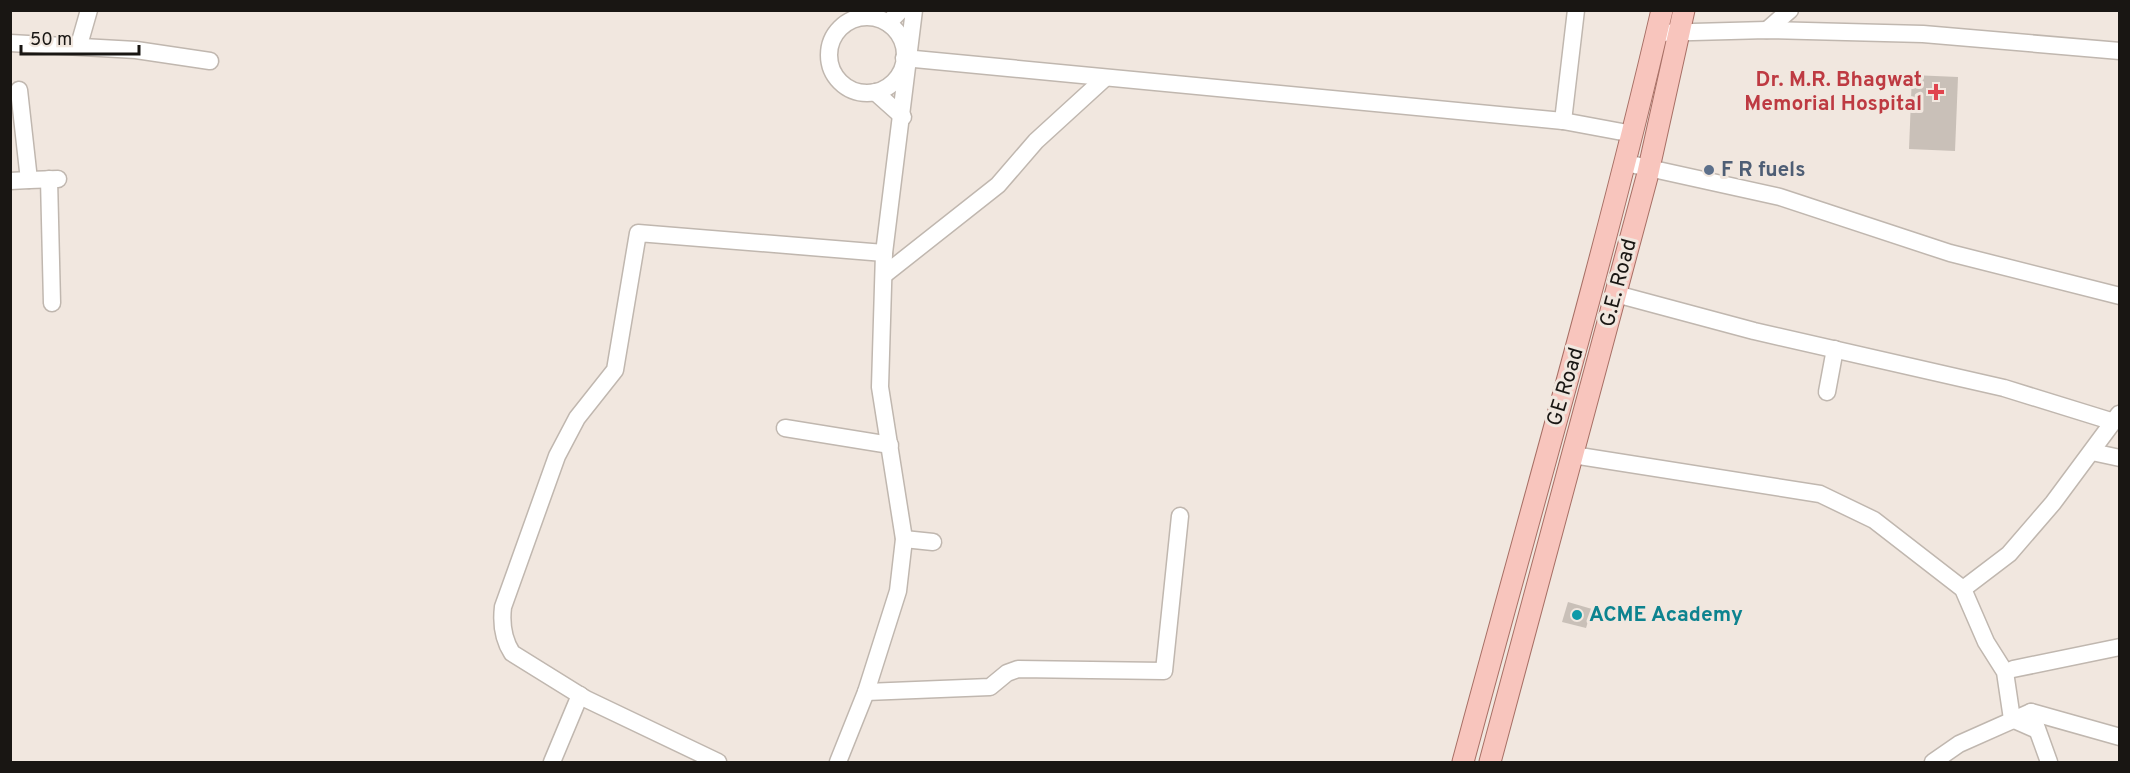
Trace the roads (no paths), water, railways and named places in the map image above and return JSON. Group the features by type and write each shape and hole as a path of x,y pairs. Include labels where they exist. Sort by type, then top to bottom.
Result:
{"main road":[{"name":"GE Road","path":"1463,762 1626,163 1662,10"},
{"name":"G.E. Road","path":"1490,762 1649,169 1684,10"}],"street":[{"path":"79,45 89,10"},
{"path":"888,23 901,10"},
{"path":"838,762 866,692 898,591 904,539 880,387 884,253 915,10"},
{"path":"1563,121 1576,10"},
{"path":"1767,30 1790,10"},
{"path":"866,17 888,23 902,42 907,59 897,78 887,87 875,92 862,93 849,89 838,81 830,63 830,43 836,33 854,19 866,17"},
{"path":"1656,33 1767,30 1923,34 2120,51"},
{"path":"10,44 79,45 136,50 210,61"},
{"path":"907,59 1563,121 1633,134"},
{"path":"884,275 998,185 1035,141 1105,78"},
{"path":"19,90 29,180"},
{"path":"875,92 903,117"},
{"path":"1626,163 1780,197 1950,254 2120,296"},
{"path":"10,181 54,179 52,303"},
{"path":"718,762 580,695 512,653 506,644 501,623 503,607 557,456 577,418 615,370 638,233 884,253"},
{"path":"1616,294 1754,331 2004,388 2117,418 2054,503 2009,554 1963,589"},
{"path":"1827,392 1835,349"},
{"path":"785,428 890,445"},
{"path":"2092,452 2120,458"},
{"path":"1573,456 1820,494 1874,520 1963,589 1986,642 2005,672 2013,720"},
{"path":"866,692 990,687 999,678 1018,669 1164,671 1180,516"},
{"path":"904,539 933,542"},
{"path":"2013,669 2120,647"},
{"path":"552,762 580,695"},
{"path":"2031,712 2049,762"},
{"path":"1933,762 1959,744 2031,712 2120,737"},
{"path":"2013,720 2037,729"}],"place":[{"name":"Dr. M.R. Bhagwat Memorial Hospital","path":"1936,92"},
{"name":"F R fuels","path":"1709,170"},
{"name":"ACME Academy","path":"1577,615"}]}
